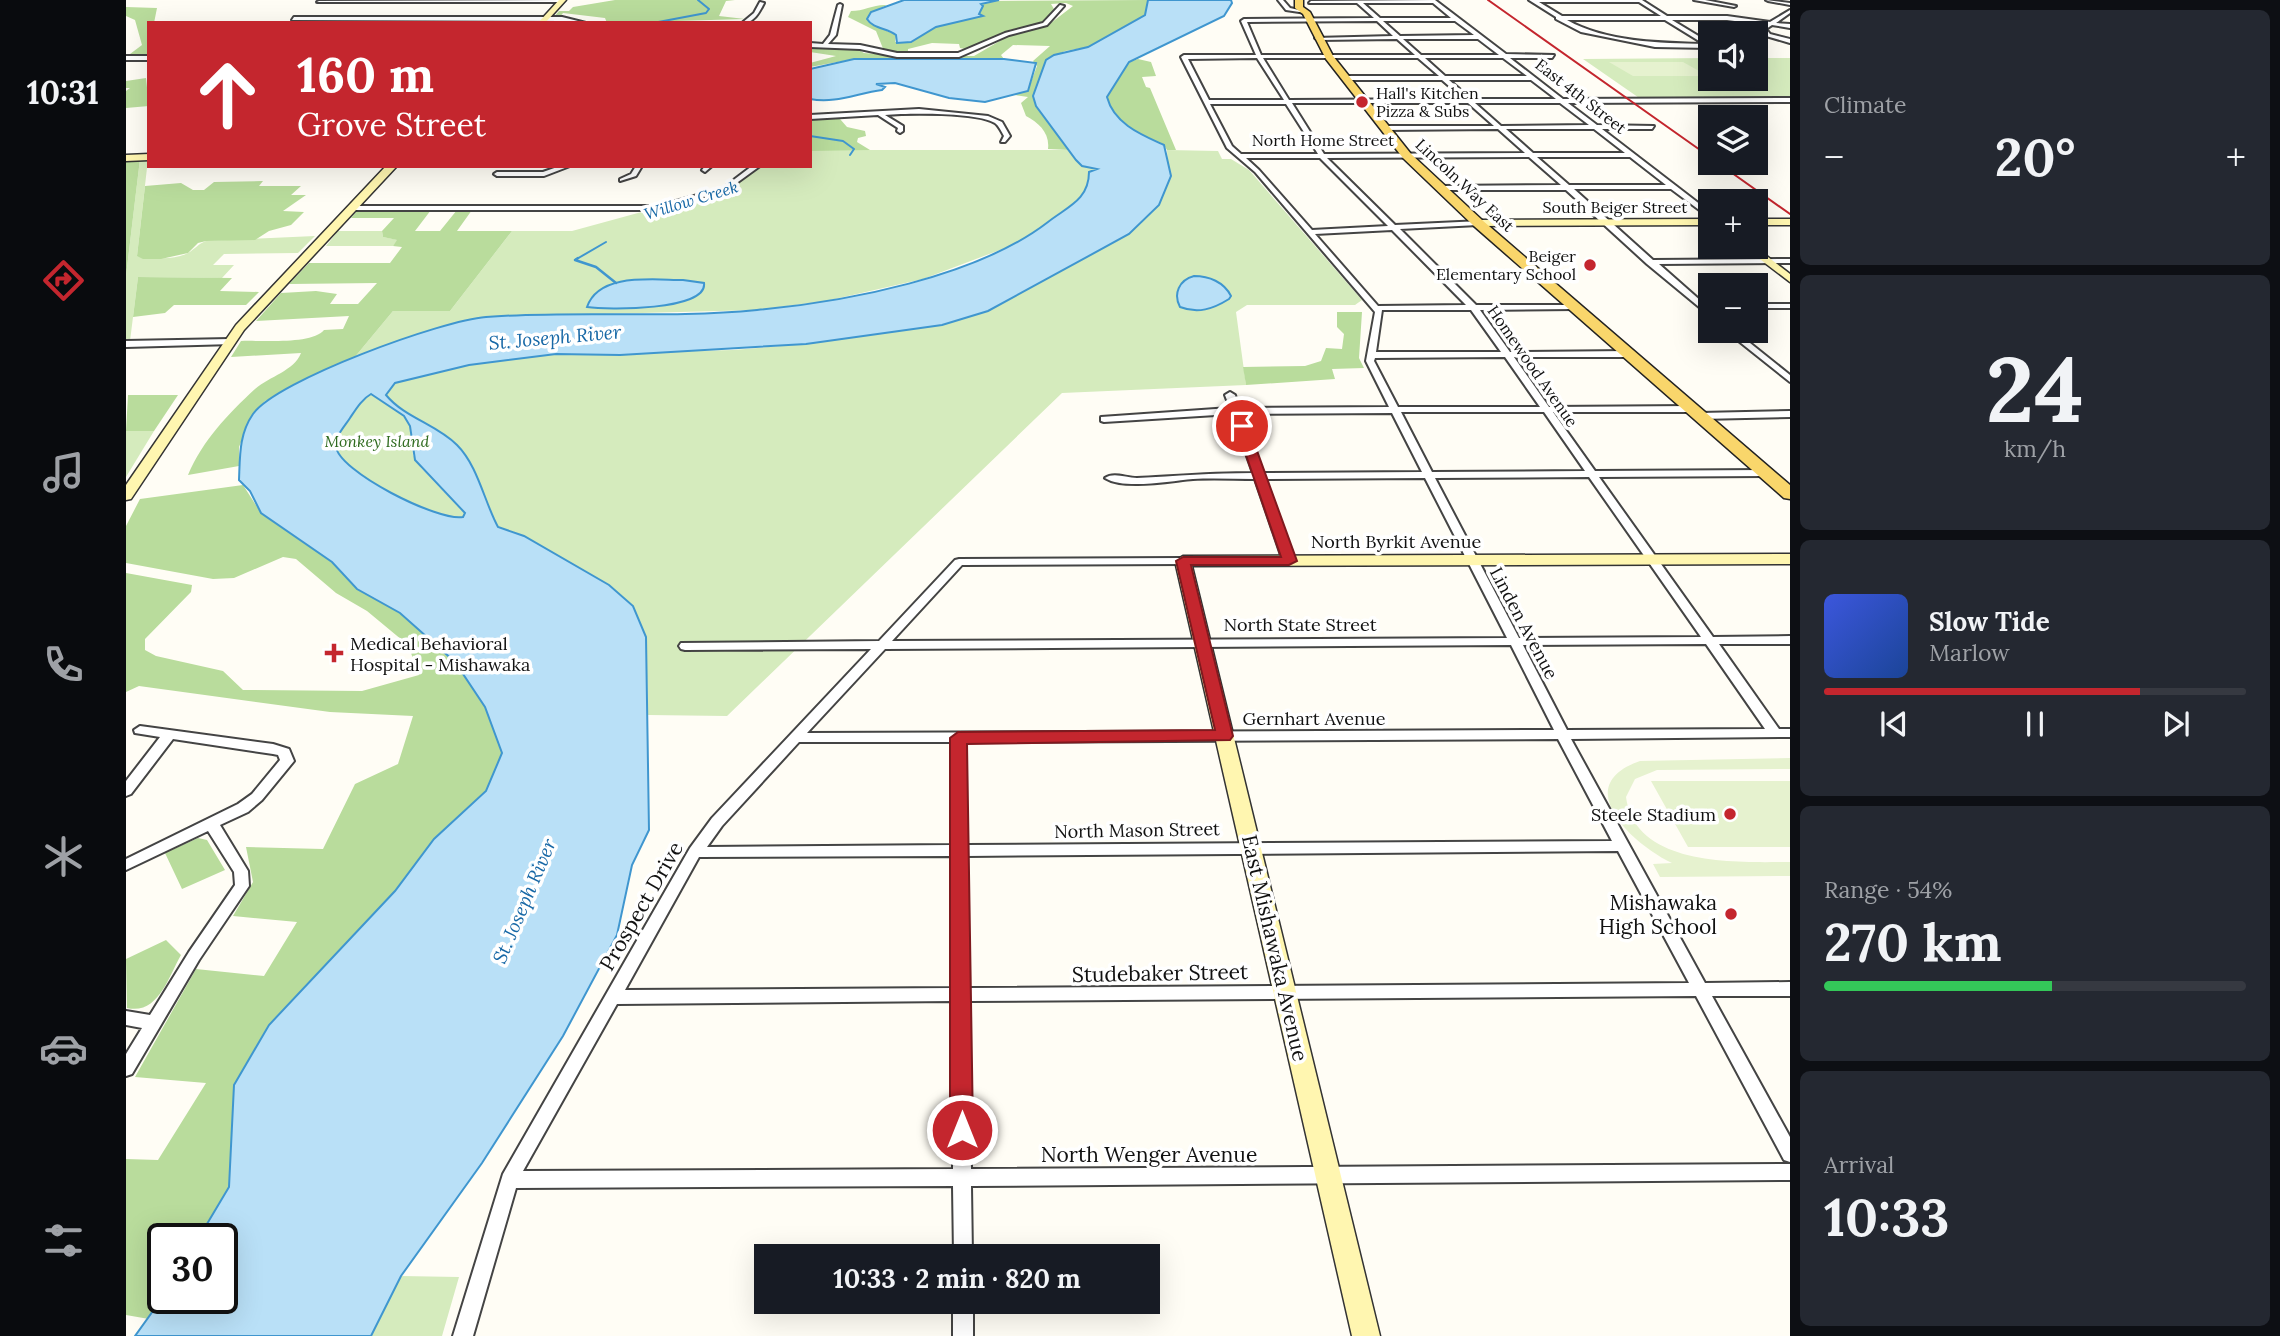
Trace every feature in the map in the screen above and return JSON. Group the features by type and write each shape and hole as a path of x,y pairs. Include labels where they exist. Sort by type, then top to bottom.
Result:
{"main road":[{"name":"Lincoln Way East","path":"1307,7 1329,57 1407,156 1478,223 1790,494"}],"street":[{"path":"1280,0 1288,9 1358,1 1434,1"},
{"path":"1696,0 1734,6"},
{"path":"1768,0 1790,4"},
{"path":"291,21 320,1 562,1"},
{"path":"424,21 448,1"},
{"path":"291,21 543,21 562,1"},
{"path":"1358,1 1650,262 1698,301"},
{"name":"East 4th Street","path":"1434,1 1698,207"},
{"path":"1532,1 1639,1 1698,37"},
{"path":"1532,1 1577,29 1664,45 1698,45"},
{"path":"747,21 756,14 762,3"},
{"path":"824,46 833,35 840,5"},
{"path":"812,45 860,47 897,55 964,54 1007,34 1045,24 1062,6"},
{"path":"1307,7 1381,19 1457,19"},
{"name":"Homewood Avenue","path":"1307,7 1273,20 1244,22 1258,57 1287,102 1322,156 1475,307 1590,474 1775,733"},
{"path":"1790,11 1763,29 1765,33 1790,41"},
{"path":"1559,18 1737,18 1790,26"},
{"path":"1318,37 1480,37"},
{"path":"1603,46 1619,38"},
{"path":"1552,56 1184,57 1226,144 1256,172 1376,308 1379,314 1371,355 1629,354"},
{"path":"126,58 147,58"},
{"path":"1346,78 1532,78"},
{"path":"1205,102 1790,100"},
{"path":"812,117 933,111 991,118 1000,123 1007,136 1003,141"},
{"path":"877,112 901,128 900,131"},
{"path":"1384,128 1652,127"},
{"name":"North Home Street","path":"1238,156 1632,155"},
{"path":"126,158 147,158"},
{"path":"126,496 230,342 262,302 390,168"},
{"path":"497,174 544,174 561,168"},
{"path":"622,180 634,175 638,168"},
{"path":"352,208 658,208 725,189 754,168"},
{"path":"1440,188 1672,187"},
{"name":"South Beiger Street","path":"1478,223 1698,222"},
{"path":"1768,222 1790,222"},
{"path":"1310,232 1478,223"},
{"path":"1765,259 1790,279"},
{"path":"1650,262 1790,261"},
{"path":"1768,306 1790,306"},
{"path":"1376,308 1575,307"},
{"path":"126,344 230,342"},
{"path":"1745,343 1790,379"},
{"name":"Linden Avenue","path":"1371,355 1370,361 1471,560 1622,846 1790,1154"},
{"path":"1230,396 1261,476 1289,561"},
{"path":"1104,419 1237,411 1546,409 1790,414"},
{"path":"1110,478 1133,481 1169,477 1766,473"},
{"name":"North Byrkit Avenue","path":"960,562 1790,559"},
{"name":"East Mishawaka Avenue","path":"1183,561 1366,1336"},
{"name":"Prospect Drive","path":"463,1336 509,1180 695,852 717,822 960,562"},
{"name":"North State Street","path":"685,646 1790,639"},
{"path":"128,858 212,825 257,797 283,768 288,755 273,749 140,730"},
{"name":"Gernhart Avenue","path":"796,738 1790,733"},
{"path":"126,791 170,734"},
{"path":"958,738 963,1244"},
{"path":"126,1069 194,956 242,886 241,871 212,825"},
{"name":"North Mason Street","path":"695,852 1622,846"},
{"name":"Studebaker Street","path":"614,997 1790,989"},
{"path":"126,1018 153,1023"},
{"name":"North Wenger Avenue","path":"509,1180 1790,1172"},
{"path":"963,1314 964,1336"}],"green space":[{"path":"615,0 735,0 726,1 719,16 745,19 606,21 605,18 563,13 559,18 553,18 559,11 569,11 573,7"},
{"path":"1148,0 1145,15 1088,47 1065,51 1046,60 1033,96 1036,106 1070,150 1048,149 1045,133 1026,116 1021,103 1028,97 1015,95 1028,90 1037,66 1033,61 1050,46 1013,45 1001,55 1004,59 854,59 812,67 812,62 836,56 812,52 812,47 857,49 864,53 900,56 974,56 1010,35 1047,26 1073,6 1066,3 1051,4 1054,9 1045,20 1035,25 1009,30 970,50 960,48 959,44 932,43 908,49 908,54 884,51 876,31 848,17 851,11 887,5 880,8 873,25 896,35 895,42 974,17 979,14 980,4 987,1"},
{"path":"126,7 157,8 154,21 147,21 147,57 126,57 142,45 135,20 126,16"},
{"path":"1698,58 1698,91 1768,91 1768,58 1790,58 1790,101 1645,102 1583,59"},
{"path":"1138,59 1151,62 1156,76 1142,77 1146,87 1150,88 1176,150 1167,150 1164,145 1122,122 1107,98 1129,62"},
{"path":"1609,62 1683,62 1698,70 1698,76 1633,76"},
{"path":"146,78 147,106 126,108 126,91 130,88 126,88 126,81"},
{"path":"812,119 840,119 847,127 865,131 866,136 858,138 857,142 870,150 812,151"},
{"path":"1070,150 1076,160 1098,169 1084,195 1072,207 1021,242 923,279 826,301 757,310 484,317 403,340 354,358 393,311 450,311 512,231 572,231 722,190 759,168 812,168 812,151"},
{"path":"1167,150 1218,151 1222,159 1231,159 1249,170 1362,300 1355,305 1247,305 1236,312 1246,385 1062,393 727,716 648,715 646,637 609,585 498,527 468,460 434,428 399,409 386,395 395,383 469,365 556,354 733,350 806,344 942,325 988,311 1129,234 1159,205 1168,167"},
{"path":"140,159 147,159 147,168 137,256 176,257 188,253 206,241 315,236 298,253 224,254 213,265 234,265 222,278 138,277 130,341 126,341 126,276"},
{"path":"140,159 126,276 126,160"},
{"path":"263,181 259,186 301,186 291,195 306,195 283,211 304,212 291,225 269,231 255,240 198,243 188,253 161,259 143,259 137,256 145,186 181,183 193,190 204,190 214,182"},
{"path":"431,210 415,231 440,231 457,210 472,210 457,231 512,231 450,311 393,311 354,358 265,401 252,415 239,447 239,466 188,475 208,439 225,418 261,384 293,364 301,353 231,357 241,341 309,338 324,330 343,329 349,316 256,321 281,293 316,291 337,294 330,304 358,304 377,283 289,284 309,263 390,263 402,247 393,246 397,240 383,237 382,231 394,218 351,218 357,211"},
{"path":"338,231 382,231 383,237 398,240 393,246 326,246"},
{"path":"138,277 232,278 220,291 259,292 246,305 174,305 165,313 133,317"},
{"path":"1337,312 1362,312 1359,358 1364,368 1332,369 1335,379 1246,385 1243,367 1305,366 1321,361 1326,348 1342,349 1344,334 1337,327"},
{"name":"Monkey Island","path":"375,394 404,416 410,426 413,455 421,468 465,514 463,517 433,512 413,504 371,481 341,457 336,447 339,434 362,401"},
{"path":"128,395 178,395 154,431 126,431"},
{"path":"126,431 154,431 126,477"},
{"path":"243,485 261,513 332,562 357,589 400,613 455,662 485,707 502,753 487,791 434,839 395,891 269,1025 234,1085 229,1187 208,1223 147,1223 147,1314 152,1314 149,1319 126,1315 126,1159 158,1160 206,1083 135,1077 196,969 264,976 297,922 233,916 253,882 246,847 323,849 355,784 398,764 413,716 330,712 139,686 126,692 126,573 192,585 191,592 145,639 145,650 156,656 223,671 243,690 362,691 419,675 408,645 367,611 336,593 296,559 283,557 234,578 213,579 126,563 126,526 140,499"},
{"path":"1790,758 1790,769 1657,770 1635,779 1626,797 1634,820 1648,837 1668,849 1718,860 1790,862 1790,876 1660,877 1653,864 1672,863 1641,843 1626,829 1608,800 1609,785 1619,772 1640,761"},
{"name":"Steele Stadium","path":"1651,781 1790,781 1790,847 1688,847"},
{"path":"198,838 207,840 225,870 182,889 165,853"},
{"path":"166,940 181,955 161,993 147,1006 127,1008 126,959"},
{"path":"401,1276 459,1277 442,1336 371,1336"}],"water":[{"path":"904,0 999,0 981,4 983,6 979,14 983,16 936,27 911,42 897,43 896,35 873,25 867,19 871,12"},
{"name":"St. Joseph River","path":"1148,0 1231,0 1232,3 1224,16 1129,62 1107,97 1122,121 1138,133 1164,145 1171,176 1159,205 1129,234 988,311 942,325 806,344 620,355 556,354 469,365 395,383 386,395 411,415 449,438 464,453 476,473 498,527 524,536 609,585 633,606 646,637 649,830 632,865 617,935 563,1036 482,1163 401,1276 371,1336 135,1336 151,1314 238,1314 238,1223 208,1223 229,1187 234,1085 269,1025 395,891 434,839 486,791 502,753 485,707 455,662 400,613 357,589 332,562 261,513 250,491 239,480 243,437 253,414 268,400 326,369 400,340 465,321 520,315 723,313 792,306 830,301 909,284 985,258 1019,241 1076,202 1085,190 1089,172 1097,169 1082,166 1076,160 1036,106 1033,96 1046,60 1054,55 1088,47 1145,15","holes":["371,394 404,416 410,426 415,460 465,513 463,517 433,512 391,493 353,468 341,456 336,446 339,435 359,404"]},
{"path":"854,59 1004,59 1036,63 1028,91 985,102 949,98 895,83 876,84 885,87 846,98 812,99 812,69"},
{"path":"1194,276 1216,281 1231,296 1211,308 1193,310 1180,307 1177,297 1179,288 1184,281"},
{"path":"643,279 704,283 701,292 690,299 654,307 587,307 593,296 615,283"}],"waterway":[{"name":"Willow Creek","path":"664,21 706,13 709,9 698,0"},
{"name":"Willow Creek","path":"812,136 843,141 854,149 850,155"},
{"name":"Willow Creek","path":"575,260 606,242"},
{"name":"Willow Creek","path":"575,260 596,267 616,283"}],"railway":[{"path":"1488,0 1698,149"},
{"path":"1735,175 1790,214"}],"place":[{"name":"Hall's Kitchen Pizza & Subs","path":"1362,102"},
{"name":"Beiger Elementary School","path":"1590,265"},
{"name":"Medical Behavioral Hospital - Mishawaka","path":"334,653"},
{"name":"Steele Stadium","path":"1730,814"},
{"name":"Mishawaka High School","path":"1731,914"}],"route":[{"path":"962,1130 958,738 1224,736 1183,561 1289,561 1276,517 1242,426"}]}
